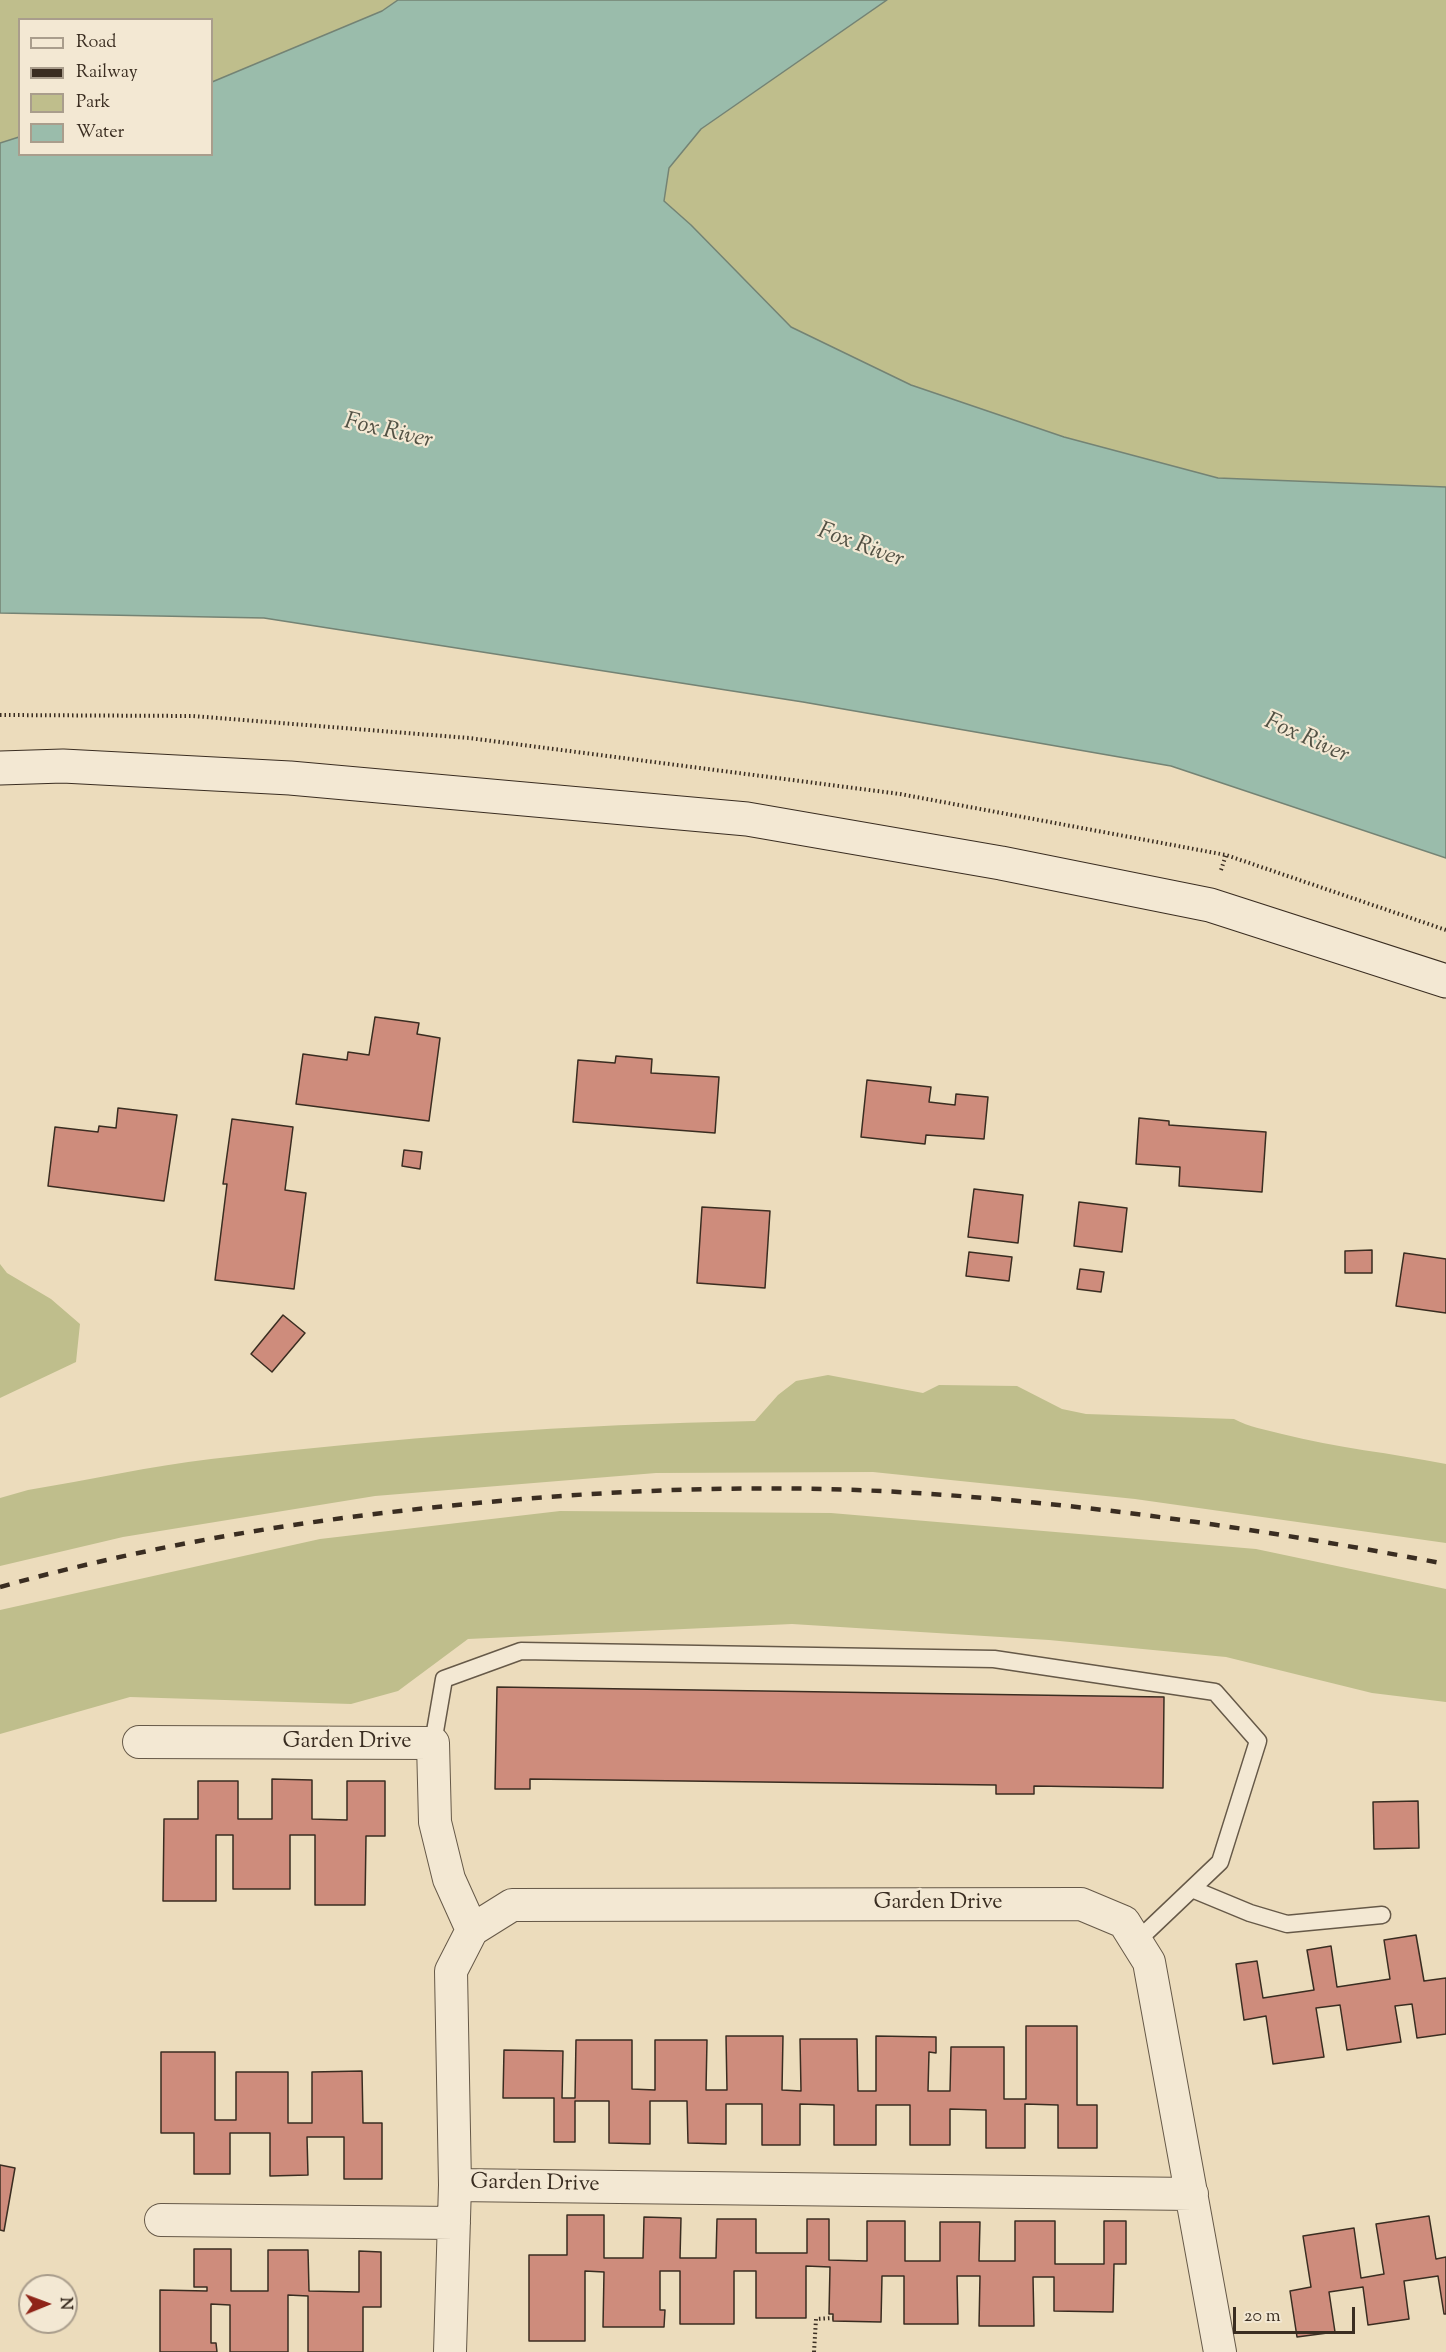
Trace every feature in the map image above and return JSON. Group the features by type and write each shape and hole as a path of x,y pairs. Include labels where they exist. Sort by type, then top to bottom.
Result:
{"street":[{"path":"0,768 63,766 290,778 747,819 1001,863 1210,905 1446,981"},
{"name":"Garden Drive","path":"139,1742 433,1743 435,1822 449,1879 472,1930"},
{"name":"Garden Drive","path":"450,2352 455,2185 451,1971 472,1930 512,1905 1081,1904 1124,1922 1149,1962 1220,2352"},
{"name":"Garden Drive","path":"455,2185 1191,2194"},
{"name":"Garden Drive","path":"161,2220 454,2223"}],"lane":[{"path":"433,1743 444,1678 521,1651 994,1659 1215,1692 1258,1741 1220,1862 1137,1940"},
{"path":"1192,1889 1250,1913 1287,1924 1382,1915"}],"path":[{"path":"814,2352 816,2319 833,2318"}],"green space":[{"path":"0,0 398,0 382,11 213,82 213,18 18,18 18,137 0,143"},
{"path":"887,0 1446,0 1446,487 1218,478 1064,437 911,385 791,327 691,225 664,201 669,168 701,129"},
{"path":"0,1264 7,1273 51,1299 80,1324 76,1362 0,1398"},
{"path":"828,1375 923,1393 939,1385 1017,1386 1062,1409 1086,1414 1234,1419 1258,1428 1302,1439 1446,1464 1446,1543 1135,1499 873,1472 656,1473 375,1496 123,1537 0,1566 0,1498 28,1490 142,1469 279,1451 483,1433 619,1425 755,1421 778,1395 796,1381"},
{"path":"560,1511 831,1513 1256,1549 1446,1589 1446,1702 1372,1693 1226,1657 1049,1640 792,1624 468,1639 398,1691 351,1704 130,1697 0,1734 0,1610 320,1539"}],"water":[{"name":"Fox River","path":"398,0 887,0 701,129 669,168 664,201 691,225 791,327 911,385 1064,437 1218,478 1446,487 1446,858 1171,766 803,702 264,618 0,613 0,143 18,137 18,156 213,156 213,82 382,11"}],"building":[{"path":"375,1017 419,1023 417,1034 440,1038 429,1121 296,1104 303,1054 347,1060 348,1052 369,1055"},
{"path":"616,1056 652,1059 651,1073 719,1077 715,1133 573,1122 578,1060 615,1063"},
{"path":"867,1080 931,1087 929,1102 955,1105 956,1094 988,1097 984,1139 926,1135 925,1144 861,1137"},
{"path":"118,1108 177,1115 164,1201 48,1186 55,1127 98,1132 99,1126 116,1128"},
{"path":"1139,1118 1169,1121 1169,1125 1266,1132 1262,1192 1179,1186 1180,1167 1136,1164"},
{"path":"232,1119 293,1127 285,1190 306,1193 294,1289 215,1280 227,1184 223,1184"},
{"path":"404,1150 422,1152 420,1169 402,1166"},
{"path":"974,1189 1023,1195 1018,1243 968,1237"},
{"path":"1079,1202 1127,1208 1122,1252 1074,1246"},
{"path":"702,1207 770,1211 765,1288 697,1283"},
{"path":"1372,1250 1372,1273 1345,1273 1345,1251"},
{"path":"969,1252 1012,1257 1009,1281 966,1276"},
{"path":"1404,1253 1446,1259 1446,1313 1396,1306"},
{"path":"1080,1269 1104,1272 1101,1292 1077,1289"},
{"path":"283,1315 305,1333 272,1372 251,1354"},
{"path":"497,1687 1164,1697 1163,1788 1034,1786 1034,1794 996,1794 996,1785 530,1779 530,1789 495,1789"},
{"path":"272,1779 312,1780 312,1819 347,1820 347,1781 385,1781 385,1836 366,1836 365,1905 315,1905 315,1835 290,1835 290,1889 233,1889 233,1835 216,1835 216,1901 163,1901 164,1819 198,1819 198,1781 238,1781 238,1819 272,1819"},
{"path":"1418,1801 1419,1848 1374,1849 1373,1802"},
{"path":"1416,1935 1424,1981 1446,1978 1446,2034 1417,2038 1412,2004 1395,2006 1401,2042 1347,2050 1340,2005 1316,2008 1324,2057 1273,2064 1266,2016 1244,2020 1236,1964 1257,1961 1263,1998 1314,1990 1307,1950 1331,1946 1337,1987 1390,1979 1384,1940"},
{"path":"1026,2026 1077,2026 1077,2105 1097,2105 1097,2148 1058,2148 1058,2105 1025,2104 1025,2148 986,2148 986,2110 950,2109 950,2145 910,2145 910,2105 876,2105 876,2145 834,2145 834,2105 800,2104 800,2145 762,2145 762,2104 726,2104 726,2144 688,2143 687,2101 650,2101 650,2144 609,2143 609,2101 575,2101 575,2142 554,2142 554,2098 503,2098 504,2050 563,2051 562,2098 575,2098 576,2040 632,2040 632,2089 655,2090 655,2040 707,2040 706,2090 727,2090 726,2036 783,2036 782,2090 801,2091 800,2039 857,2039 858,2091 876,2091 876,2036 936,2037 936,2053 929,2052 928,2091 950,2091 951,2047 1004,2047 1004,2099 1026,2099"},
{"path":"161,2052 215,2052 215,2120 236,2120 236,2072 288,2072 288,2123 312,2123 312,2072 362,2071 363,2123 382,2123 382,2179 344,2179 344,2137 307,2137 308,2175 270,2176 270,2133 230,2133 230,2174 194,2174 194,2133 161,2133"},
{"path":"0,2165 15,2168 4,2231 0,2230"},
{"path":"567,2215 604,2215 604,2258 643,2258 644,2217 681,2218 680,2258 716,2258 717,2219 756,2219 756,2253 807,2253 807,2219 829,2219 829,2260 867,2261 867,2221 905,2221 905,2261 940,2261 940,2222 980,2222 979,2261 1015,2261 1015,2221 1055,2221 1055,2264 1104,2264 1104,2221 1126,2221 1126,2264 1114,2264 1113,2312 1054,2311 1054,2277 1033,2277 1034,2326 979,2326 980,2276 957,2276 958,2324 904,2324 904,2276 882,2276 881,2322 833,2321 833,2314 829,2314 830,2267 806,2266 806,2318 756,2318 756,2271 734,2271 734,2324 680,2324 680,2271 660,2271 660,2310 665,2310 664,2327 603,2327 604,2272 585,2271 585,2341 529,2341 529,2255 567,2255"},
{"path":"1429,2216 1436,2259 1446,2257 1446,2314 1444,2314 1438,2276 1404,2281 1409,2319 1368,2325 1363,2287 1329,2292 1335,2332 1297,2337 1290,2291 1311,2287 1303,2236 1354,2228 1361,2278 1384,2274 1376,2224"},
{"path":"194,2249 231,2249 231,2291 268,2291 268,2250 308,2250 309,2291 359,2292 359,2251 381,2252 381,2307 363,2307 363,2352 308,2352 308,2296 288,2295 288,2352 230,2352 230,2305 211,2304 211,2343 216,2343 217,2352 160,2352 160,2290 207,2291 207,2287 194,2287"}],"railway":[{"path":"0,1587 166,1547 334,1519 549,1497 754,1488 931,1494 1079,1507 1226,1526 1446,1564"}]}
